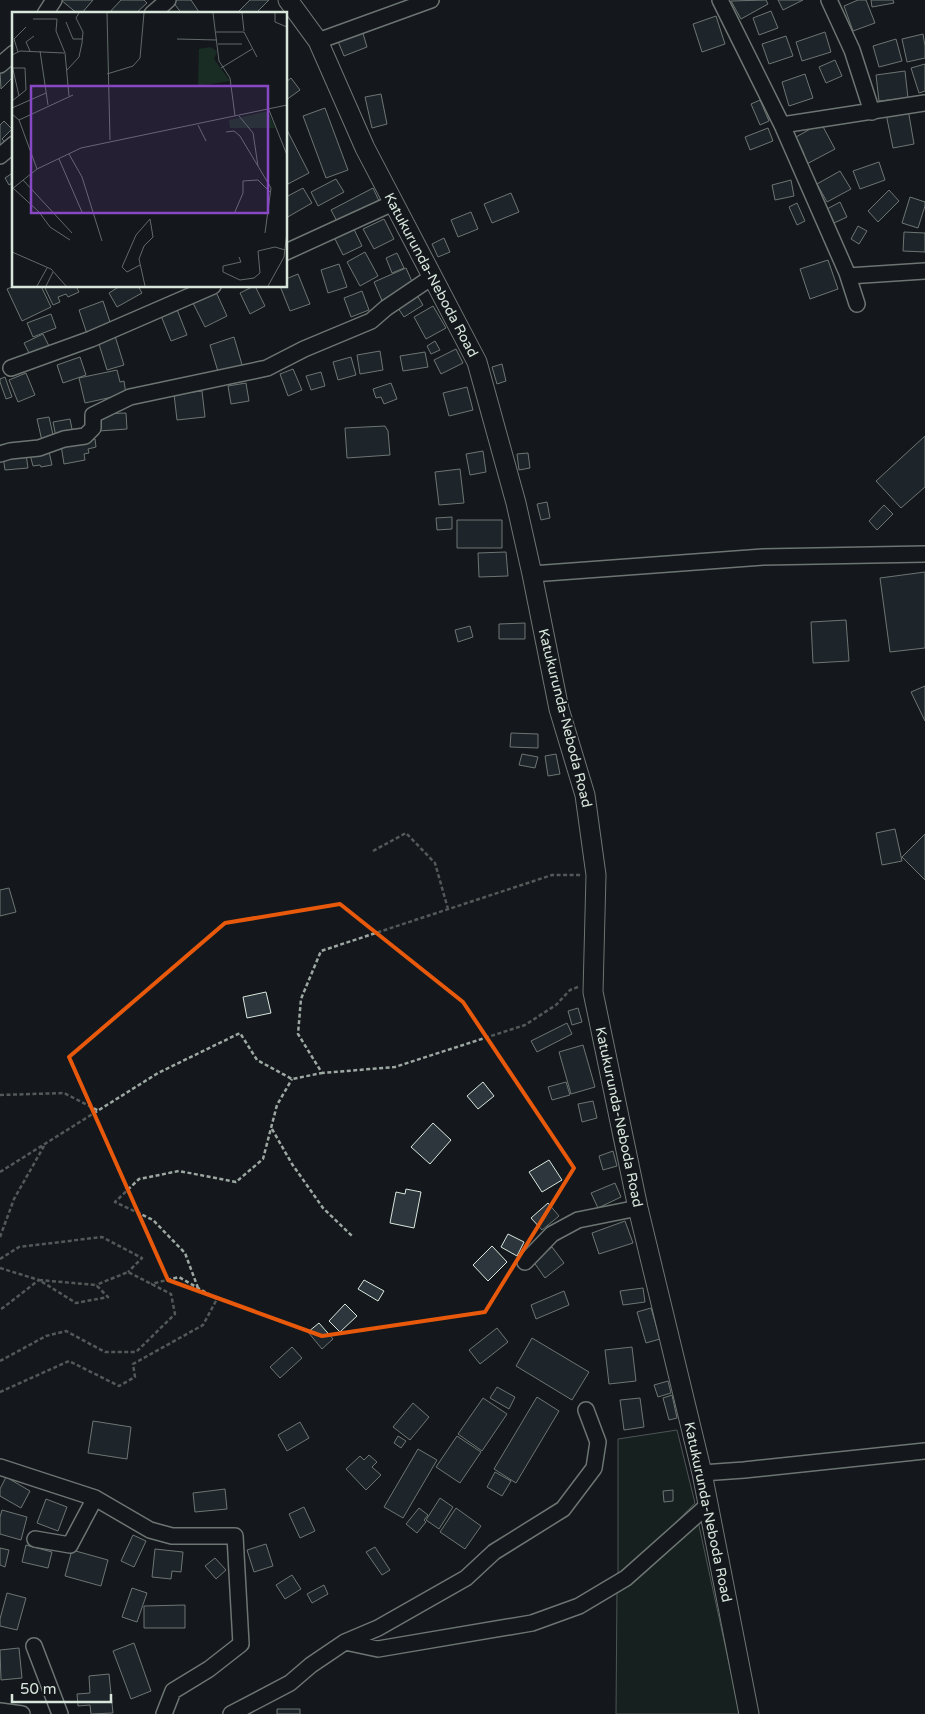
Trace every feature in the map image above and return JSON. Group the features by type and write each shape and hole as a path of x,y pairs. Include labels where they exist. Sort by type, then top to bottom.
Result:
{"main road":[{"name":"Katukurunda-Neboda Road","path":"288,0 318,41 365,148 476,362 516,503 559,709 585,795 596,875 593,992 638,1208 702,1473 749,1714"}],"street":[{"path":"46,12 54,0"},
{"path":"154,12 168,0"},
{"path":"318,41 431,0"},
{"path":"720,0 782,125 848,276 857,304"},
{"path":"829,0 852,50 872,112"},
{"path":"0,65 12,55"},
{"path":"782,125 925,103"},
{"path":"0,156 12,146"},
{"path":"288,251 393,203"},
{"path":"848,276 925,271"},
{"path":"0,454 39,448 64,439 85,436 93,428 93,415 130,397 267,368 304,349 371,321 386,308 432,277"},
{"path":"11,368 91,339 208,288"},
{"path":"532,574 763,557 925,554"},
{"path":"525,1262 552,1234 578,1220 638,1208"},
{"path":"231,1714 290,1683 345,1642 378,1628 466,1578 494,1552 563,1508 594,1468 598,1442 586,1410"},
{"path":"702,1473 925,1451"},
{"path":"0,1467 95,1498 150,1530 172,1536 235,1536 241,1644 209,1668 173,1691 164,1714"},
{"path":"35,1539 70,1546 95,1498"},
{"path":"345,1642 378,1649 532,1624 572,1609 626,1578 708,1505"},
{"path":"34,1646 60,1714"},
{"path":"0,1711 22,1714"}],"path":[{"path":"372,851 406,833 435,863 448,909"},
{"path":"322,1073 298,1034 301,999 321,951 552,875 596,875"},
{"path":"0,1172 158,1073 240,1033 257,1060 292,1080 322,1073 395,1067 525,1025 556,1005 570,990 594,981"},
{"path":"198,1288 185,1253 153,1220 115,1202 139,1179 179,1171 236,1182 263,1159 277,1105 292,1080"},
{"path":"0,1095 64,1093 99,1111"},
{"path":"271,1127 292,1164 323,1208 352,1236"},
{"path":"0,1237 14,1199 45,1144"},
{"path":"0,1259 19,1246 102,1237 142,1258 128,1272 96,1285 39,1280 0,1268"},
{"path":"0,1361 46,1336 66,1331 105,1352 136,1352 175,1314 172,1294 128,1272"},
{"path":"0,1392 69,1362 119,1386 135,1377 133,1364 203,1325 216,1299 179,1277 151,1284"},
{"path":"39,1280 76,1303 108,1297 96,1285"},
{"path":"0,1309 39,1280"}],"highlighted area":[{"path":"340,904 463,1002 574,1168 485,1312 322,1336 168,1280 69,1057 225,923"}],"green space":[{"path":"677,1430 695,1503 618,1582 618,1439"},
{"path":"698,1521 740,1714 616,1714 617,1588"}],"building":[{"path":"61,0 93,0 83,12 76,12"},
{"path":"121,0 144,0 147,3 137,12 110,12"},
{"path":"175,0 191,0 199,12 180,12 173,2"},
{"path":"250,0 269,0 257,12 238,12"},
{"path":"766,0 768,4 741,19 731,1"},
{"path":"778,0 803,0 783,10"},
{"path":"858,0 866,0 875,23 853,31 844,6"},
{"path":"871,0 893,0 894,3 872,7"},
{"path":"771,11 778,28 759,35 753,18"},
{"path":"716,16 725,44 702,52 693,24"},
{"path":"362,30 367,47 344,56 337,39"},
{"path":"825,32 831,52 802,61 796,42"},
{"path":"923,34 925,58 907,62 902,39"},
{"path":"786,36 793,56 769,64 762,44"},
{"path":"896,39 902,61 879,67 873,46"},
{"path":"835,60 842,76 826,83 819,67"},
{"path":"8,64 12,67 12,78 1,89 0,72"},
{"path":"925,64 925,91 919,93 911,68"},
{"path":"905,71 908,98 879,101 876,75"},
{"path":"805,74 813,98 789,106 782,82"},
{"path":"291,78 300,90 288,99 288,80"},
{"path":"381,94 387,124 372,128 365,97"},
{"path":"760,100 769,121 760,125 751,104"},
{"path":"325,108 348,170 326,178 303,116"},
{"path":"908,109 914,144 893,148 886,114"},
{"path":"4,121 12,129 2,139 7,144 0,152 0,125"},
{"path":"821,123 835,149 803,166 798,157 804,154 796,137"},
{"path":"768,128 773,141 750,150 745,137"},
{"path":"288,132 309,173 288,184"},
{"path":"879,162 885,180 860,189 853,171"},
{"path":"840,171 851,189 827,202 817,184"},
{"path":"12,173 12,183 9,185 5,178"},
{"path":"336,179 344,192 318,206 311,192"},
{"path":"791,180 794,196 775,200 772,185"},
{"path":"303,188 312,203 288,217 288,196"},
{"path":"373,188 380,203 339,225 331,210"},
{"path":"889,190 899,201 878,222 868,211"},
{"path":"511,193 519,212 492,223 484,204"},
{"path":"910,197 925,202 918,228 902,223"},
{"path":"840,202 847,217 834,223 827,209"},
{"path":"797,203 805,221 797,225 789,207"},
{"path":"471,212 478,229 458,237 451,220"},
{"path":"384,219 394,239 374,249 363,229"},
{"path":"352,225 362,246 343,255 333,235"},
{"path":"858,226 867,231 859,244 851,239"},
{"path":"904,232 925,233 925,252 903,251"},
{"path":"444,238 450,252 438,257 432,244"},
{"path":"365,252 378,276 360,286 347,262"},
{"path":"397,253 404,268 392,273 386,258"},
{"path":"828,260 838,289 810,299 800,269"},
{"path":"339,264 347,287 328,293 321,270"},
{"path":"406,268 414,286 383,303 374,282"},
{"path":"298,274 310,304 290,311 281,288 288,288 288,278"},
{"path":"12,287 42,288 51,307 22,321 7,289"},
{"path":"45,288 77,288 79,292 68,297 66,294 58,297 60,302 53,305"},
{"path":"117,288 139,288 142,293 117,307 109,293"},
{"path":"250,288 256,288 265,306 250,314 240,293"},
{"path":"362,291 369,310 351,317 344,298"},
{"path":"216,292 227,316 205,327 193,303"},
{"path":"415,292 423,305 404,317 396,305"},
{"path":"103,301 111,325 87,334 79,310"},
{"path":"433,306 446,328 426,339 414,317"},
{"path":"176,307 187,335 171,341 160,313"},
{"path":"51,314 56,328 33,337 27,323"},
{"path":"43,334 49,346 30,355 24,343"},
{"path":"115,336 124,365 107,370 98,341"},
{"path":"234,337 243,368 219,375 210,345"},
{"path":"435,341 440,350 431,354 427,346"},
{"path":"456,349 463,363 441,374 434,360"},
{"path":"380,351 383,370 360,374 357,355"},
{"path":"425,352 428,367 403,371 400,356"},
{"path":"80,357 86,375 63,383 57,365"},
{"path":"351,357 356,375 338,380 333,362"},
{"path":"502,364 506,381 497,384 492,367"},
{"path":"293,369 302,390 288,396 280,374"},
{"path":"117,370 120,382 124,381 126,394 85,403 79,378"},
{"path":"321,372 325,386 311,390 306,376"},
{"path":"26,373 35,395 18,402 9,380"},
{"path":"5,377 12,397 6,399 0,382 0,379"},
{"path":"246,383 249,401 231,404 228,386"},
{"path":"391,383 397,399 384,404 381,397 376,398 373,389"},
{"path":"467,387 473,410 449,416 443,393"},
{"path":"202,391 205,417 177,420 174,394"},
{"path":"126,413 127,429 99,431 98,414"},
{"path":"49,417 54,439 42,441 37,419"},
{"path":"70,419 73,434 56,437 53,422"},
{"path":"385,426 388,431 390,455 347,458 345,428"},
{"path":"925,436 925,487 901,508 876,481"},
{"path":"95,439 96,447 88,449 89,453 84,454 85,460 64,464 61,445"},
{"path":"48,447 52,465 33,466 29,451"},
{"path":"483,451 486,472 470,475 466,454"},
{"path":"528,453 530,468 519,470 517,454"},
{"path":"26,454 28,468 5,470 3,456"},
{"path":"460,469 464,503 439,505 435,472"},
{"path":"547,502 550,518 541,520 537,504"},
{"path":"884,505 893,514 877,530 869,521"},
{"path":"452,517 452,529 437,530 436,518"},
{"path":"457,520 502,520 502,548 457,548"},
{"path":"506,552 508,576 479,577 478,553"},
{"path":"925,572 925,648 890,652 880,578"},
{"path":"846,620 849,661 813,663 811,622"},
{"path":"525,623 525,639 499,639 499,624"},
{"path":"470,626 473,637 458,642 455,630"},
{"path":"925,686 925,721 911,692"},
{"path":"511,733 538,734 538,748 510,747"},
{"path":"522,754 538,757 535,768 519,765"},
{"path":"556,754 560,774 548,776 545,756"},
{"path":"895,829 902,861 882,865 876,833"},
{"path":"925,834 925,880 902,857"},
{"path":"9,888 16,912 0,916 0,890"},
{"path":"266,992 271,1013 247,1018 243,997"},
{"path":"578,1008 582,1022 572,1025 568,1011"},
{"path":"567,1023 572,1034 537,1052 531,1041"},
{"path":"583,1045 595,1087 571,1094 559,1052"},
{"path":"483,1082 494,1096 478,1109 467,1096"},
{"path":"566,1082 570,1095 552,1100 548,1087"},
{"path":"593,1101 597,1118 582,1122 578,1104"},
{"path":"433,1123 451,1140 430,1164 411,1147"},
{"path":"613,1151 617,1166 603,1170 599,1156"},
{"path":"549,1160 562,1180 542,1192 529,1172"},
{"path":"615,1183 621,1197 598,1208 591,1193"},
{"path":"406,1189 421,1192 414,1228 390,1223 396,1192 405,1194"},
{"path":"548,1203 559,1216 542,1230 531,1218"},
{"path":"625,1221 633,1243 599,1254 592,1233"},
{"path":"508,1234 524,1242 517,1256 501,1247"},
{"path":"492,1246 507,1262 488,1281 473,1265"},
{"path":"552,1247 564,1263 545,1278 533,1261"},
{"path":"364,1280 384,1291 378,1301 358,1289"},
{"path":"643,1288 645,1302 623,1305 620,1291"},
{"path":"564,1291 569,1305 536,1319 531,1305"},
{"path":"345,1304 357,1316 340,1332 329,1321"},
{"path":"651,1308 660,1339 646,1343 637,1312"},
{"path":"319,1323 333,1339 322,1349 308,1332"},
{"path":"497,1328 508,1342 480,1364 469,1350"},
{"path":"532,1338 589,1372 572,1400 516,1366"},
{"path":"292,1347 302,1358 280,1378 270,1367"},
{"path":"632,1347 636,1381 609,1384 605,1350"},
{"path":"668,1381 671,1393 658,1397 654,1385"},
{"path":"497,1387 515,1397 509,1409 490,1398"},
{"path":"672,1395 677,1418 669,1420 663,1398"},
{"path":"537,1397 559,1411 516,1483 494,1469"},
{"path":"483,1398 507,1414 482,1451 458,1434"},
{"path":"640,1398 644,1427 624,1430 620,1400"},
{"path":"413,1403 429,1417 410,1440 393,1427"},
{"path":"93,1421 131,1427 127,1459 88,1453"},
{"path":"300,1422 309,1438 287,1451 278,1435"},
{"path":"398,1436 406,1441 401,1448 394,1443"},
{"path":"457,1436 481,1452 460,1483 436,1467"},
{"path":"418,1449 437,1460 403,1518 384,1507"},
{"path":"369,1455 377,1462 372,1467 381,1475 366,1490 346,1469 360,1456 364,1460"},
{"path":"495,1472 511,1481 502,1496 487,1487"},
{"path":"6,1477 30,1491 21,1508 0,1496 0,1489"},
{"path":"225,1489 227,1509 195,1512 193,1493"},
{"path":"673,1490 673,1501 664,1502 663,1491"},
{"path":"440,1498 453,1507 439,1529 426,1520"},
{"path":"46,1499 67,1507 58,1531 37,1523"},
{"path":"304,1507 315,1531 300,1538 289,1514"},
{"path":"419,1508 428,1515 424,1520 426,1522 417,1533 406,1524"},
{"path":"456,1508 481,1526 465,1549 440,1532"},
{"path":"2,1510 27,1517 21,1540 0,1534"},
{"path":"133,1535 146,1541 134,1567 121,1561"},
{"path":"266,1544 273,1566 254,1572 247,1550"},
{"path":"26,1545 52,1552 48,1568 22,1562"},
{"path":"375,1547 390,1570 382,1575 366,1552"},
{"path":"0,1548 9,1550 5,1567 0,1565"},
{"path":"155,1549 183,1552 181,1572 172,1571 171,1579 152,1577"},
{"path":"72,1550 108,1560 101,1586 65,1576"},
{"path":"215,1558 226,1570 216,1579 205,1566"},
{"path":"292,1575 301,1589 285,1599 276,1585"},
{"path":"324,1585 328,1594 312,1603 307,1594"},
{"path":"132,1588 147,1593 137,1622 122,1617"},
{"path":"7,1593 26,1598 17,1630 0,1626"},
{"path":"185,1605 185,1628 144,1628 144,1606"},
{"path":"134,1643 151,1691 131,1699 113,1651"},
{"path":"19,1648 22,1678 1,1680 0,1650"},
{"path":"109,1674 113,1713 91,1714 90,1705 78,1706 77,1694 90,1693 89,1676"},
{"path":"277,1709 300,1709 300,1714 277,1714"}]}
